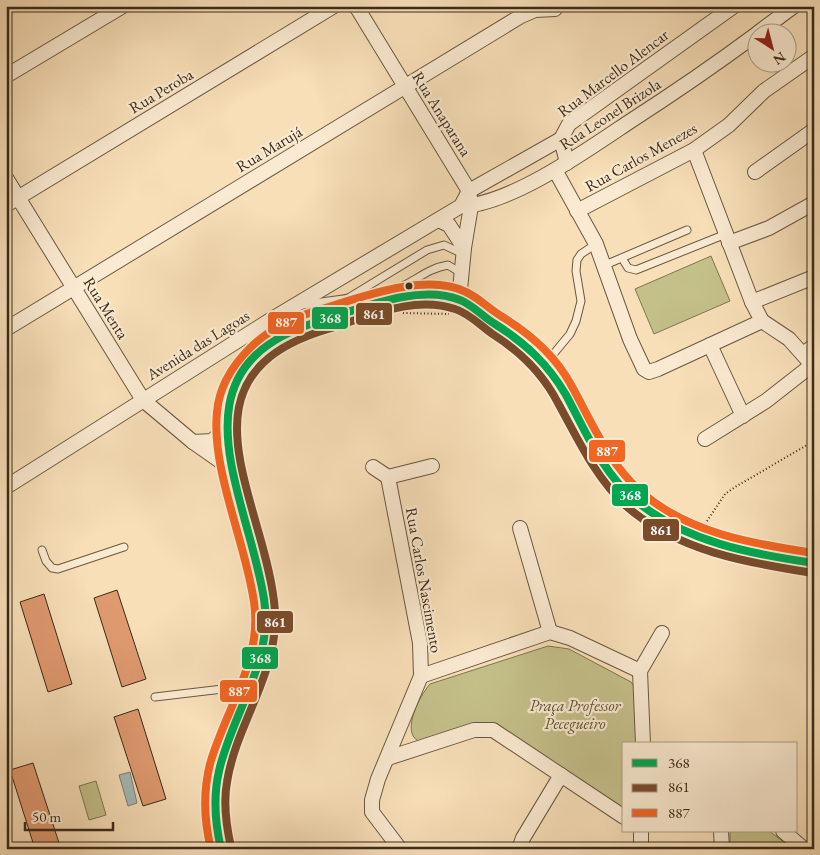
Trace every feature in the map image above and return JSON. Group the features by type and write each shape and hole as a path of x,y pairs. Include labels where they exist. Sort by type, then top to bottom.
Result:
{"main road":[{"path":"222,849 216,816 216,788 220,769 264,650 267,628 264,601 233,470 226,428 228,406 234,386 243,369 260,351 304,326 412,293 455,307 505,330 545,364 559,383 593,447 613,476 634,498 660,518 697,537 726,548 814,563"}],"street":[{"path":"6,76 123,6"},
{"name":"Rua Peroba","path":"6,205 334,6"},
{"name":"Rua Anaparana","path":"356,6 470,191"},
{"name":"Rua Marcello Alencar","path":"710,345 658,369 649,372 644,369 638,360 605,265 596,244 577,211 561,167 561,138 569,124 734,6"},
{"name":"Rua Leonel Brizola","path":"773,22 794,6"},
{"name":"Rua Marujá","path":"6,329 521,16 535,10 555,9"},
{"name":"Rua Leonel Brizola","path":"466,206 489,201 561,167 674,93 748,40"},
{"name":"Rua Carlos Menezes","path":"577,211 694,150 729,125 764,91 814,56"},
{"path":"755,172 814,130"},
{"name":"Avenida das Lagoas","path":"6,487 291,307 438,220 466,206 470,191 561,138"},
{"path":"694,150 752,302 762,321 808,350 813,366 743,416 705,439"},
{"name":"Rua Menta","path":"6,178 72,288 143,400 193,442 233,470"},
{"path":"728,239 769,228 814,203"},
{"path":"455,307 462,273 466,206"},
{"path":"438,220 449,225 464,251"},
{"path":"752,302 814,277"},
{"path":"743,416 710,345 762,321"},
{"path":"193,442 212,441 226,428"},
{"path":"373,467 388,477 432,466"},
{"name":"Rua Carlos Nascimento","path":"388,477 420,644 421,676 376,786 372,800 372,812 400,849"},
{"path":"520,528 550,632"},
{"path":"421,676 550,632 570,638 640,671"},
{"path":"643,742 640,671 662,633"},
{"path":"388,758 474,730 493,730 622,816"},
{"path":"518,849 561,775"},
{"path":"641,832 641,849"},
{"path":"721,832 722,849"},
{"path":"784,832 804,849"}],"lane":[{"path":"605,265 687,230"},
{"path":"622,258 628,268 636,270 728,239"},
{"path":"545,364 570,334 576,321 581,301 576,260 581,254 596,244"},
{"path":"304,326 421,253 438,246 448,245 464,251"},
{"path":"291,307 386,292 405,286 432,268 448,265 462,273"},
{"path":"42,550 46,561 52,568 58,569 124,547"},
{"path":"155,697 251,686"}],"path":[{"path":"398,313 455,307"},
{"path":"697,537 725,494 814,441"}],"green space":[{"path":"711,256 730,301 654,334 635,289"},
{"name":"Praça Professor Pecegueiro","path":"548,646 569,649 631,682 636,689 639,742 622,742 622,809 492,726 418,741 413,736 411,729 412,721 417,704 430,684"},
{"path":"96,781 106,815 89,820 79,786"},
{"path":"730,832 770,832 793,849 730,849"}],"water":[{"path":"130,772 137,803 128,806 119,775"}],"building":[{"path":"117,590 146,679 122,687 94,598"},
{"path":"44,594 72,684 48,692 20,602"},
{"path":"138,709 166,799 143,806 114,717"},
{"path":"33,763 61,849 35,849 10,770"}],"transit line":[{"name":"887","path":"211,849 205,806 210,764 248,665 253,645 255,624 250,580 219,458 217,434 218,403 228,377 244,355 264,336 287,322 312,312 368,295 410,286 449,286 466,292 521,330 549,354 564,372 600,440 618,466 639,490 658,505 678,517 721,534 814,553"},
{"name":"368","path":"221,849 217,830 216,810 216,790 219,771 225,750 258,666 265,622 264,599 234,476 228,437 230,401 244,369 273,342 320,321 390,300 426,294 460,300 516,339 552,373 604,464 623,489 635,500 654,514 697,536 743,550 814,563"},
{"name":"861","path":"231,847 225,798 227,782 232,759 266,672 275,626 274,601 266,560 244,480 238,442 239,407 252,376 280,350 328,329 391,309 407,306 439,305 460,311 514,349 539,373 605,483 626,506 646,521 668,534 714,553 764,565 813,573"}]}
